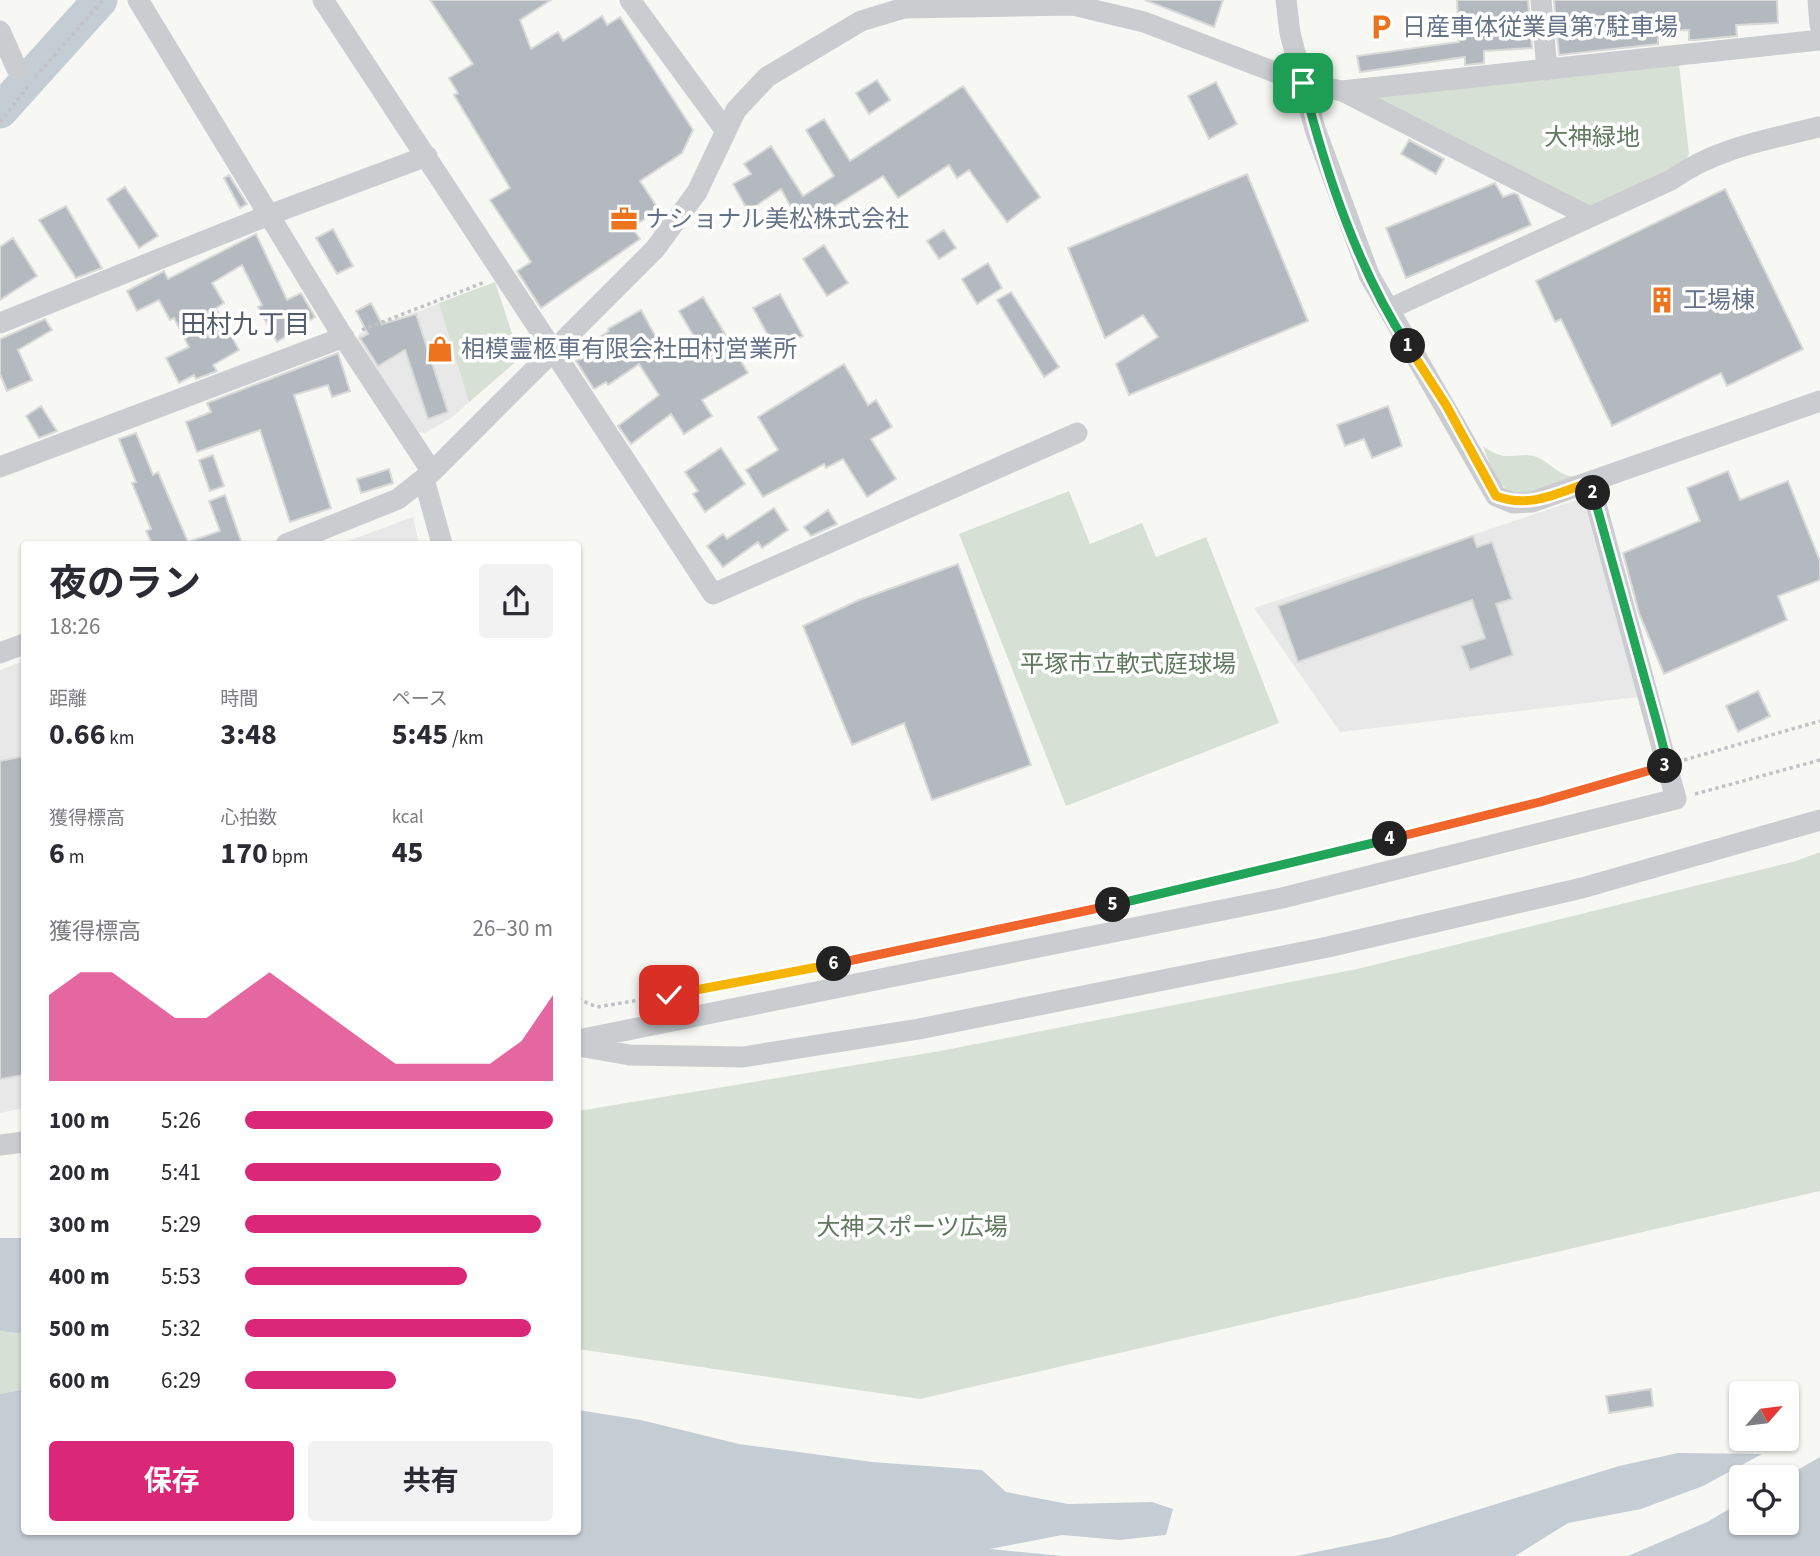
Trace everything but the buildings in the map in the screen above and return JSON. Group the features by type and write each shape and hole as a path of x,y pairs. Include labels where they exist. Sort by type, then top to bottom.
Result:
{"street":[{"path":"138,0 428,475 441,541"},
{"path":"323,0 713,594 1077,433"},
{"path":"631,0 726,131"},
{"path":"1286,0 1290,33 1318,141 1369,275 1401,335 1446,405 1496,496 1513,503 1532,502 1820,401"},
{"path":"1541,0 1547,69"},
{"path":"1818,0 1820,25"},
{"path":"293,541 398,499 428,475 554,353 655,249 674,225 697,192 736,110 767,76 862,21 904,8 1073,5 1144,22 1303,83 1347,94 1588,216"},
{"path":"0,31 17,69"},
{"path":"1347,94 1547,69 1820,40"},
{"path":"1398,305 1671,180 1697,162 1737,148 1819,128"},
{"path":"0,323 269,215 427,156"},
{"path":"0,467 344,337"},
{"path":"581,1039 1282,898 1676,799 1590,482"},
{"path":"0,653 21,645"},
{"path":"581,1047 630,1055 743,1057 919,1029 1328,947 1582,888 1820,820"},
{"path":"0,1145 21,1142"}],"path":[{"path":"0,122 103,0"},
{"path":"344,337 503,275"},
{"path":"581,1000 597,1007 741,984 1074,915 1540,802 1820,720"},
{"path":"1676,799 1820,760"}],"shaded area":[{"name":"相模霊柩車有限会社田村営業所","path":"495,282 520,358 451,418 425,433 416,432 357,341 359,334"},
{"path":"1583,498 1638,697 1340,732 1254,608"},
{"path":"413,517 418,541 348,541"},
{"path":"21,662 21,1109 0,1113 0,670"},
{"path":"0,1238 21,1238 21,1334 0,1331"},
{"path":"21,1390 21,1535 581,1535 581,1410 641,1420 739,1444 872,1462 982,1470 1006,1492 1068,1504 1152,1502 1173,1509 1166,1535 1119,1540 1062,1535 990,1549 1063,1556 0,1556 0,1394"},
{"path":"1678,1453 1762,1454 1742,1465 1729,1465 1729,1472 1703,1486 1641,1509 1568,1523 1515,1556 1296,1556 1390,1537 1619,1466"},
{"path":"1820,1457 1820,1556 1628,1556 1707,1522 1729,1509 1729,1535 1799,1535 1799,1469"}],"green space":[{"name":"大神緑地","path":"1679,64 1689,154 1680,171 1590,207 1359,95"},
{"path":"495,282 520,358 469,402 439,303"},
{"path":"1483,446 1500,455 1534,456 1560,472 1575,477 1540,490 1516,493 1499,481"},
{"name":"平塚市立軟式庭球場","path":"1069,491 1090,544 1142,523 1156,557 1206,537 1279,723 1066,806 959,534"},
{"name":"大神スポーツ広場","path":"1820,852 1820,1191 920,1399 581,1349 581,1111 940,1051 1357,969 1796,861"},
{"path":"0,1331 21,1334 21,1390 0,1394"}],"waterway":[{"path":"0,111 100,0"}],"place":[{"name":"日産車体従業員第7駐車場","path":"1381,27"},
{"name":"ナショナル美松株式会社","path":"624,219"},
{"name":"工場棟","path":"1662,300"},
{"name":"相模霊柩車有限会社田村営業所","path":"440,349"}],"district":[{"name":"田村九丁目","path":"245,324"}],"route":[{"path":"669,995 741,984 1074,915 1540,802 1668,765 1590,482 1532,502 1513,503 1496,496 1487,484 1466,440 1401,335 1369,275 1338,196 1315,129 1303,83"}]}
